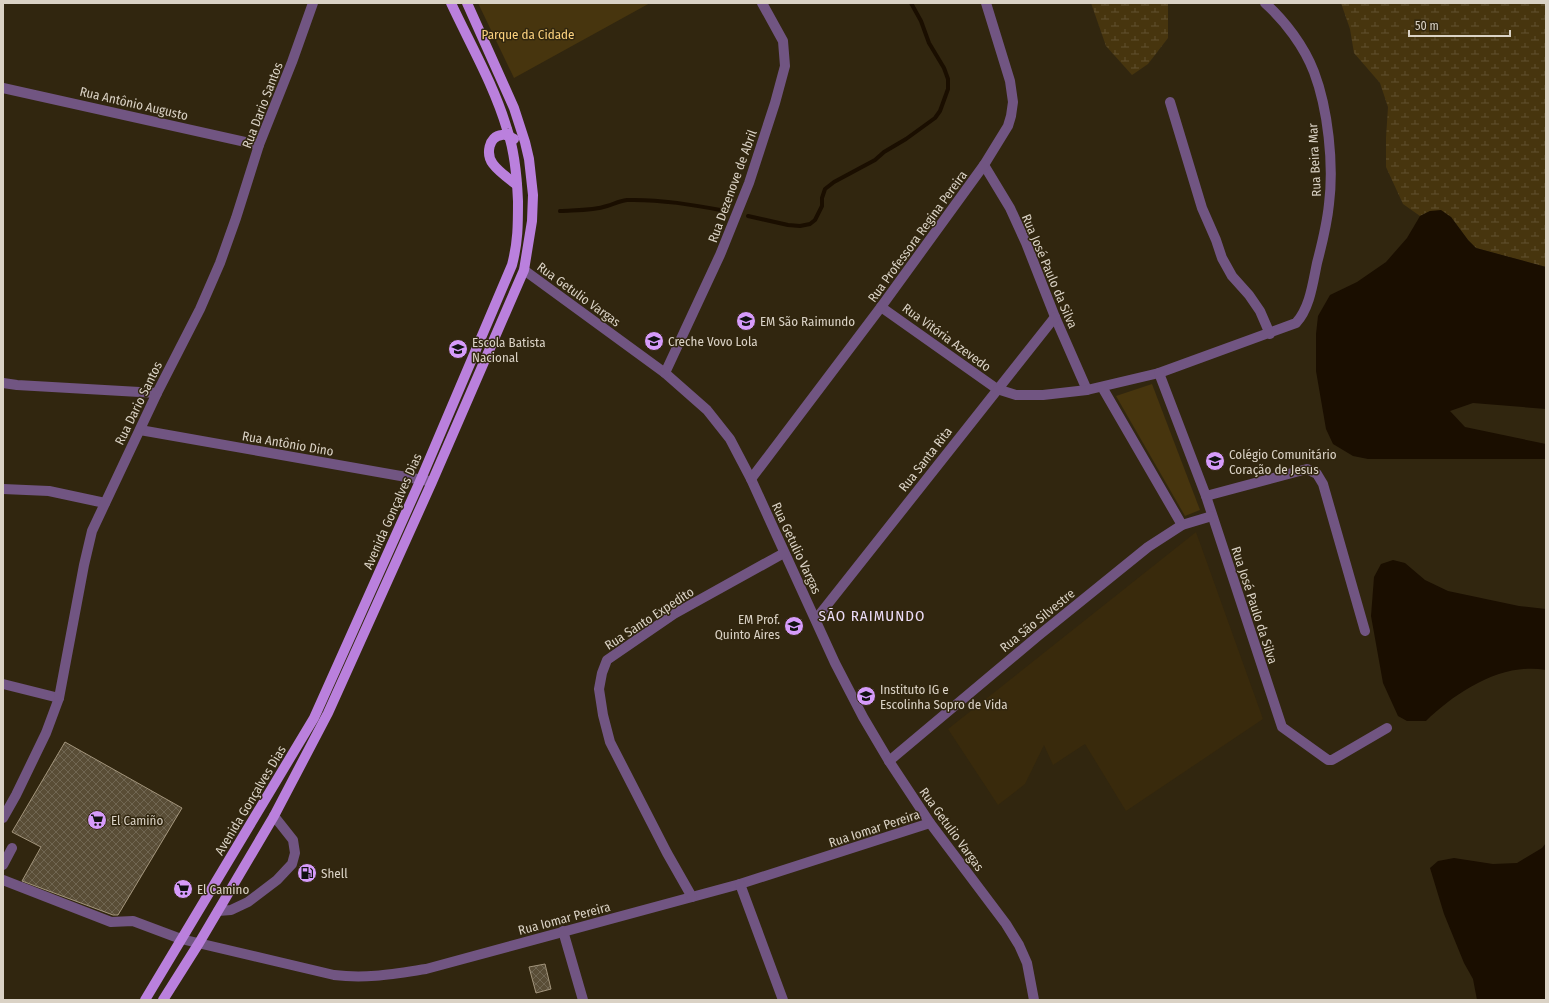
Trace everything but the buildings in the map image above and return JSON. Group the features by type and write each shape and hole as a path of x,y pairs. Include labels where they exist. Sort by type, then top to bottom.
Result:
{"main road":[{"name":"Avenida Gonçalves Dias","path":"145,1000 314,718 421,479 512,265 517,246 518,214 515,159 494,92 451,3"},
{"name":"Avenida Gonçalves Dias","path":"163,1000 199,943 274,816 328,713 432,482 524,270 532,221 532,186 525,142 514,108 467,3"},
{"path":"517,185 494,165 489,156 490,145 493,140 502,135 515,139 520,145 532,186"},
{"path":"518,214 522,232 518,259 524,270"},
{"path":"229,892 232,878 250,847 251,841 244,834"}],"street":[{"name":"Rua Dario Santos","path":"3,818 16,795 46,733 59,698 84,565 92,531 157,393 200,309 220,263 259,145 292,62 313,3"},
{"name":"Rua Dezenove de Abril","path":"665,373 720,255 749,184 775,103 785,66 783,41 762,3"},
{"name":"Rua Professora Regina Pereira","path":"751,479 881,307 984,165 1008,126 1012,116 1013,102 1010,81 986,3"},
{"name":"Rua Beira Mar","path":"1265,3 1293,34 1304,51 1317,82 1325,114 1328,134 1330,165 1329,203 1324,234 1307,303 1300,318 1293,325"},
{"name":"Rua Antônio Augusto","path":"3,88 259,145"},
{"path":"1170,102 1202,208 1222,258 1232,276 1249,295 1260,311 1270,334"},
{"name":"Rua José Paulo da Silva","path":"984,165 1016,222 1087,390"},
{"name":"Rua Getulio Vargas","path":"524,270 665,373 707,410 730,439 751,479 784,553 816,618 835,663 863,717 889,761 930,823 1006,924 1027,963 1034,1000"},
{"name":"Rua Vitória Azevedo","path":"881,307 997,389 1016,395 1043,395 1087,390 1159,373 1293,325"},
{"name":"Rua Santa Rita","path":"816,618 1055,317"},
{"name":"Rua José Paulo da Silva","path":"1159,373 1206,496 1282,727 1328,760 1332,760 1387,728"},
{"path":"3,383 157,393"},
{"path":"1102,386 1182,525"},
{"name":"Rua Antônio Dino","path":"140,430 432,482"},
{"path":"1206,496 1307,469 1317,474 1323,484 1365,631"},
{"path":"3,489 49,491 105,503"},
{"name":"Rua São Silvestre","path":"889,761 1070,609 1148,547 1182,525 1212,516"},
{"name":"Rua Santo Expedito","path":"692,897 610,742 603,715 599,689 602,673 607,660 674,614 784,553"},
{"path":"3,684 59,698"},
{"path":"218,911 231,910 248,902 277,880 292,864 294,853 293,840 274,816"},
{"name":"Rua Iomar Pereira","path":"3,880 111,922 133,921 181,939 334,975 355,978 384,976 426,969 740,884 930,823"},
{"path":"3,865 12,848"},
{"path":"740,884 784,1000"},
{"path":"564,931 583,1000"}],"shaded area":[{"path":"1441,210 1451,217 1468,240 1476,248 1546,267 1546,409 1473,403 1450,411 1465,427 1546,444 1546,459 1368,459 1353,456 1333,444 1326,429 1316,371 1316,334 1318,316 1330,295 1357,282 1386,262 1407,238 1420,216 1430,211"},
{"path":"1196,532 1263,719 1126,811 1085,744 1053,765 1044,745 1025,784 998,805 948,729"},
{"path":"1393,560 1405,563 1425,580 1448,591 1519,606 1546,609 1546,670 1529,669 1497,675 1466,690 1438,710 1426,721 1407,721 1398,716 1383,683 1371,616 1374,577 1381,564"},
{"path":"1546,843 1546,1000 1477,1000 1473,979 1464,963 1444,914 1430,868 1438,861 1454,858 1493,864 1517,863 1542,848"}],"green space":[{"name":"Parque da Cidade","path":"478,3 650,3 514,78"},
{"path":"1091,3 1168,3 1168,38 1148,64 1132,75 1106,46"},
{"path":"1341,3 1546,3 1546,267 1476,248 1468,240 1451,217 1430,211 1420,216 1403,204 1386,167 1388,107 1380,83 1354,53 1350,29"},
{"path":"1152,384 1200,510 1185,516 1116,396"}],"waterway":[{"path":"748,216 788,225 800,226 810,224 815,220 822,206 822,198 825,189 834,182 875,160 884,152 906,139 935,118 940,111 948,89 948,79 944,68 929,43 921,21 911,3"},
{"path":"560,211 595,209 624,200 652,200 726,211"}],"place":[{"name":"EM São Raimundo","path":"746,321"},
{"name":"Creche Vovo Lola","path":"654,341"},
{"name":"Escola Batista Nacional","path":"458,349"},
{"name":"Colégio Comunitário Coração de Jesus","path":"1215,461"},
{"name":"EM Prof. Quinto Aires","path":"794,626"},
{"name":"Instituto IG e Escolinha Sopro de Vida","path":"866,696"},
{"name":"El Camiño","path":"97,820"},
{"name":"Shell","path":"307,873"},
{"name":"El Camino","path":"183,889"}],"district":[{"name":"SÃO RAIMUNDO","path":"872,616"}]}
